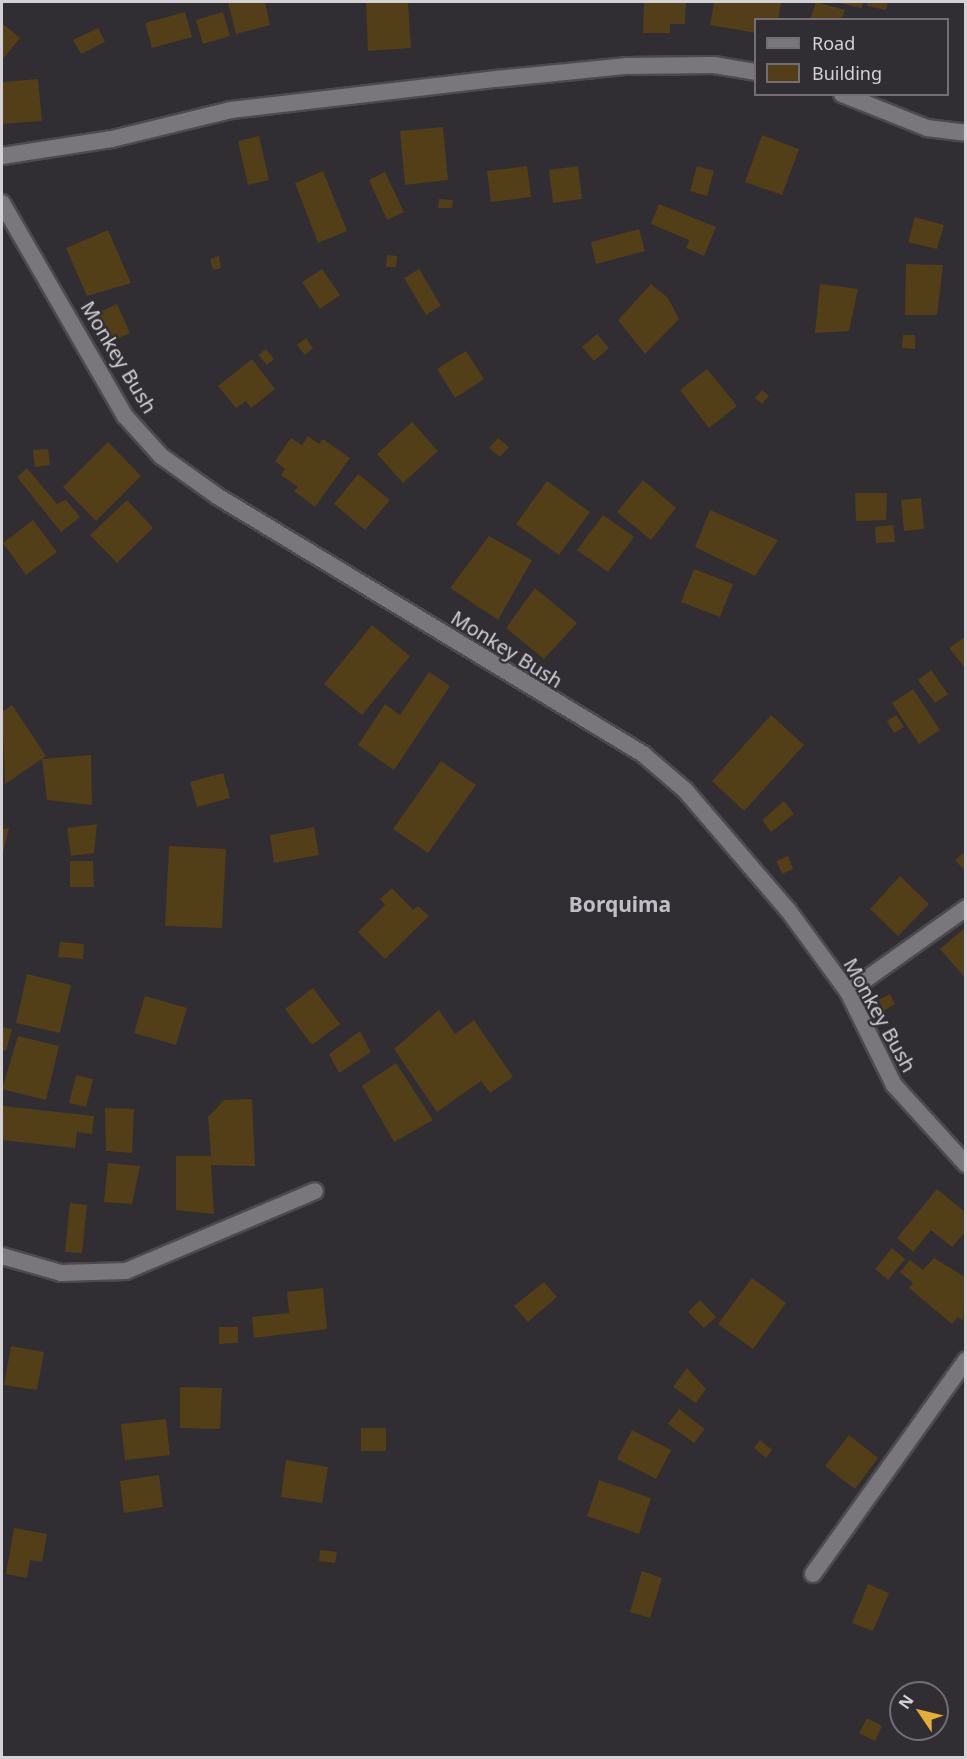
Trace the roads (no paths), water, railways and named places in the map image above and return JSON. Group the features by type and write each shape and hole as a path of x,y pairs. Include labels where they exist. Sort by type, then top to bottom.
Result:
{"street":[{"path":"2,156 112,139 231,110 496,79 627,66 714,65 754,72"},
{"path":"847,96 927,128 966,133"},
{"name":"Monkey Bush","path":"2,203 125,416 161,456 217,496 644,755 747,857 848,992 894,1085 966,1164"},
{"path":"848,992 966,908"},
{"path":"2,1256 61,1273 126,1271 315,1191"},
{"path":"813,1574 966,1360"}],"district":[{"name":"Borquima","path":"620,904"}]}
